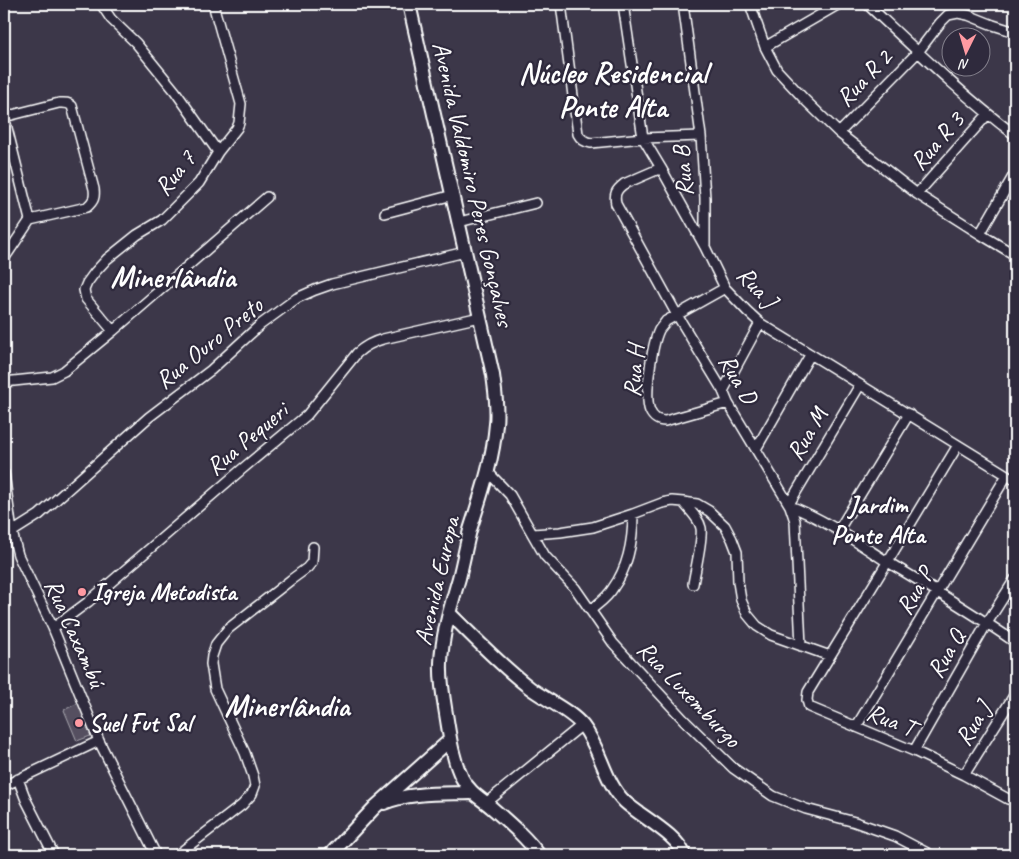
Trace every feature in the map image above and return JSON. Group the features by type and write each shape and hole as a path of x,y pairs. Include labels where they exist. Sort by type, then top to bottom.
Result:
{"street":[{"path":"101,4 111,19 136,43 175,91 218,152"},
{"name":"Rua 7","path":"113,331 86,299 84,290 87,283 107,258 137,235 162,220 182,200 198,183 239,123 240,104 213,4"},
{"name":"Avenida Valdomiro Peres Gonçalves","path":"409,4 493,375"},
{"path":"562,4 578,134 584,142 701,136"},
{"name":"Rua J","path":"623,4 643,138 705,246 725,288 760,323 1011,478"},
{"name":"Rua B","path":"683,4 701,136 705,198 705,246"},
{"path":"750,4 771,61 780,74 806,102 838,133 917,194 1015,255"},
{"path":"765,47 839,4"},
{"path":"867,4 988,114 1015,135"},
{"name":"Rua R 2","path":"838,133 918,52 948,15 953,13 968,15 1015,32"},
{"path":"4,259 30,220 87,207 94,201 94,189 71,105 67,103 59,103 4,117 30,220"},
{"name":"Rua R 3","path":"917,194 988,114"},
{"name":"Rua D","path":"661,168 617,189 615,195 616,204 728,402 790,505 795,521 801,646"},
{"path":"980,234 1015,173"},
{"path":"385,213 453,195"},
{"path":"4,382 58,375 113,331 267,197"},
{"path":"459,222 536,203"},
{"name":"Rua Ouro Preto","path":"12,532 40,515 149,417 211,370 260,325 297,298 332,284 465,252"},
{"name":"Rua H","path":"725,288 666,321 660,328 656,339 649,381 649,404 650,412 660,421 728,402"},
{"name":"Rua Pequeri","path":"52,628 88,602 225,483 308,415 356,353 365,346 374,341 480,317"},
{"path":"723,391 760,323"},
{"path":"756,449 810,355"},
{"name":"Avenida Europa","path":"493,375 496,407 494,445 443,640 442,688 450,740 462,778 471,793 511,824 539,855"},
{"name":"Rua M","path":"790,505 860,385"},
{"path":"838,531 909,414"},
{"name":"Rua T","path":"958,445 808,692 807,700 810,707 914,751 1012,800"},
{"name":"Rua Luxemburgo","path":"488,472 510,495 545,556 568,579 613,643 684,720 733,768 773,796 806,810 855,822 895,836 931,855"},
{"name":"Rua Caxambú","path":"4,473 12,532 18,555 52,628 99,741 156,855"},
{"name":"Rua P","path":"856,727 938,592 1011,478"},
{"path":"532,534 560,532 593,526 672,501 698,504 710,511 726,526 736,552 741,600 747,614 757,626 771,635 830,656"},
{"path":"683,502 698,520 701,529 693,584"},
{"path":"790,505 838,531 988,623 1015,642"},
{"path":"591,610 613,589 622,573 630,552 633,514"},
{"path":"177,855 242,804 252,794 255,786 245,753 216,688 211,664 216,644 228,630 307,568 312,562 313,548"},
{"name":"Rua Q","path":"914,751 1015,579"},
{"path":"449,613 531,689 564,710 582,725 591,739 615,791 626,803 674,840 683,850 684,855"},
{"name":"Rua J","path":"964,775 1014,700"},
{"path":"486,804 582,725"},
{"path":"330,855 375,808 450,740"},
{"path":"4,786 99,741"},
{"path":"18,779 26,800 54,855"},
{"path":"406,779 407,787 414,796"},
{"path":"375,808 391,800 414,796 471,793"}],"shaded area":[{"name":"Suel Fut Sal","path":"80,702 93,735 77,741 64,710"}],"place":[{"name":"Igreja Metodista","path":"82,592"},
{"name":"Suel Fut Sal","path":"79,723"}],"district":[{"name":"Núcleo Residencial Ponte Alta","path":"613,90"},
{"name":"Minerlândia","path":"173,277"},
{"name":"Jardim Ponte Alta","path":"878,519"},
{"name":"Minerlândia","path":"287,706"}]}
